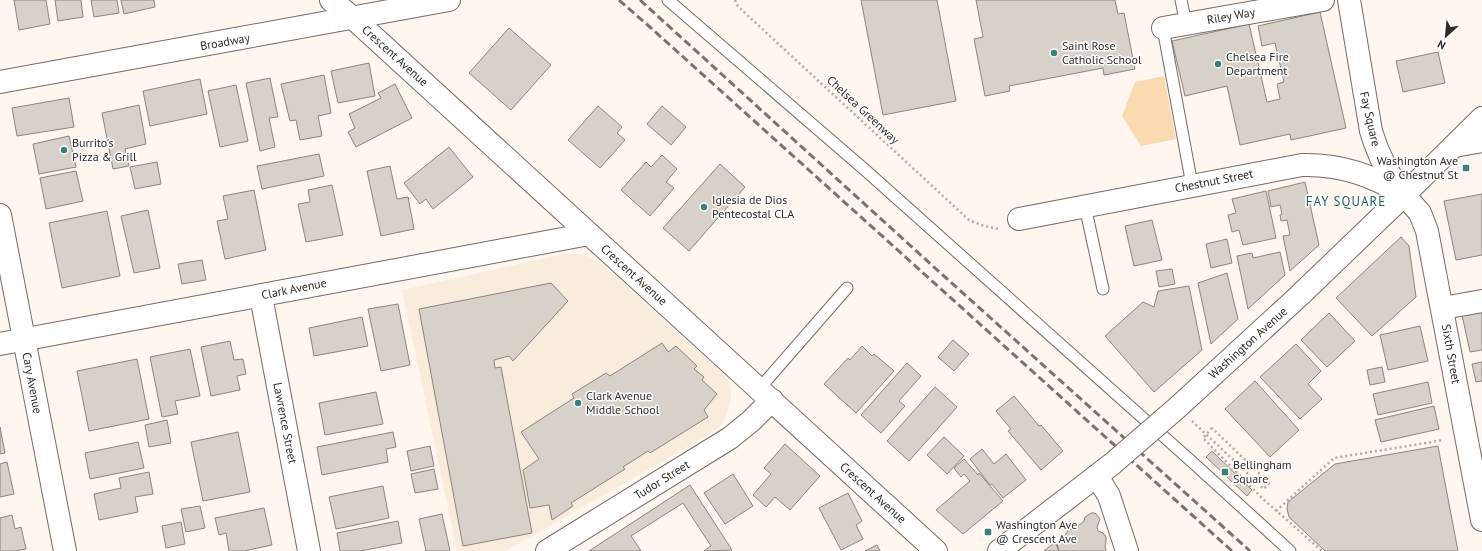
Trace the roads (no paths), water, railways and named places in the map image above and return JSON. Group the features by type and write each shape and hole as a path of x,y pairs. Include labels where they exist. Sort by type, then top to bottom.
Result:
{"street":[{"name":"Crescent Avenue","path":"331,0 353,18 936,551"},
{"name":"Broadway","path":"0,82 449,0"},
{"name":"Riley Way","path":"1163,28 1323,0"},
{"name":"Fay Square","path":"1349,0 1368,120 1374,143 1386,171 1404,194"},
{"name":"Washington Avenue","path":"999,551 1105,470 1178,407 1310,286 1482,118"},
{"path":"1454,146 1482,140"},
{"name":"Chestnut Street","path":"1019,219 1302,165 1330,166 1363,174 1404,194"},
{"name":"Sixth Street","path":"1404,194 1420,213 1425,222 1476,460 1482,520"},
{"name":"Cary Avenue","path":"0,215 65,551"},
{"name":"Clark Avenue","path":"0,344 589,234"},
{"name":"Lawrence Street","path":"261,296 309,551"},
{"path":"1443,308 1482,301"},
{"name":"Tudor Street","path":"547,551 730,438 752,421 765,395"},
{"path":"1105,470 1109,496 1127,551"}],"lane":[{"path":"668,0 870,174 1290,551"},
{"path":"1181,0 1186,24"},
{"path":"1163,28 1192,185"},
{"path":"1085,206 1103,289"},
{"path":"765,395 847,288"}],"railway":[{"path":"619,0 1232,551"},
{"path":"640,0 1250,551"}],"place":[{"name":"Saint Rose Catholic School","path":"1054,53"},
{"name":"Chelsea Fire Department","path":"1218,64"},
{"name":"Burrito's Pizza & Grill","path":"64,150"},
{"name":"Washington Ave @ Chestnut St","path":"1466,168"},
{"name":"Iglesia de Dios Pentecostal CLA","path":"704,207"},
{"name":"Clark Avenue Middle School","path":"578,403"},
{"name":"Bellingham Square","path":"1225,472"},
{"name":"Washington Ave @ Crescent Ave","path":"988,532"}],"district":[{"name":"FAY SQUARE","path":"1346,201"}]}
